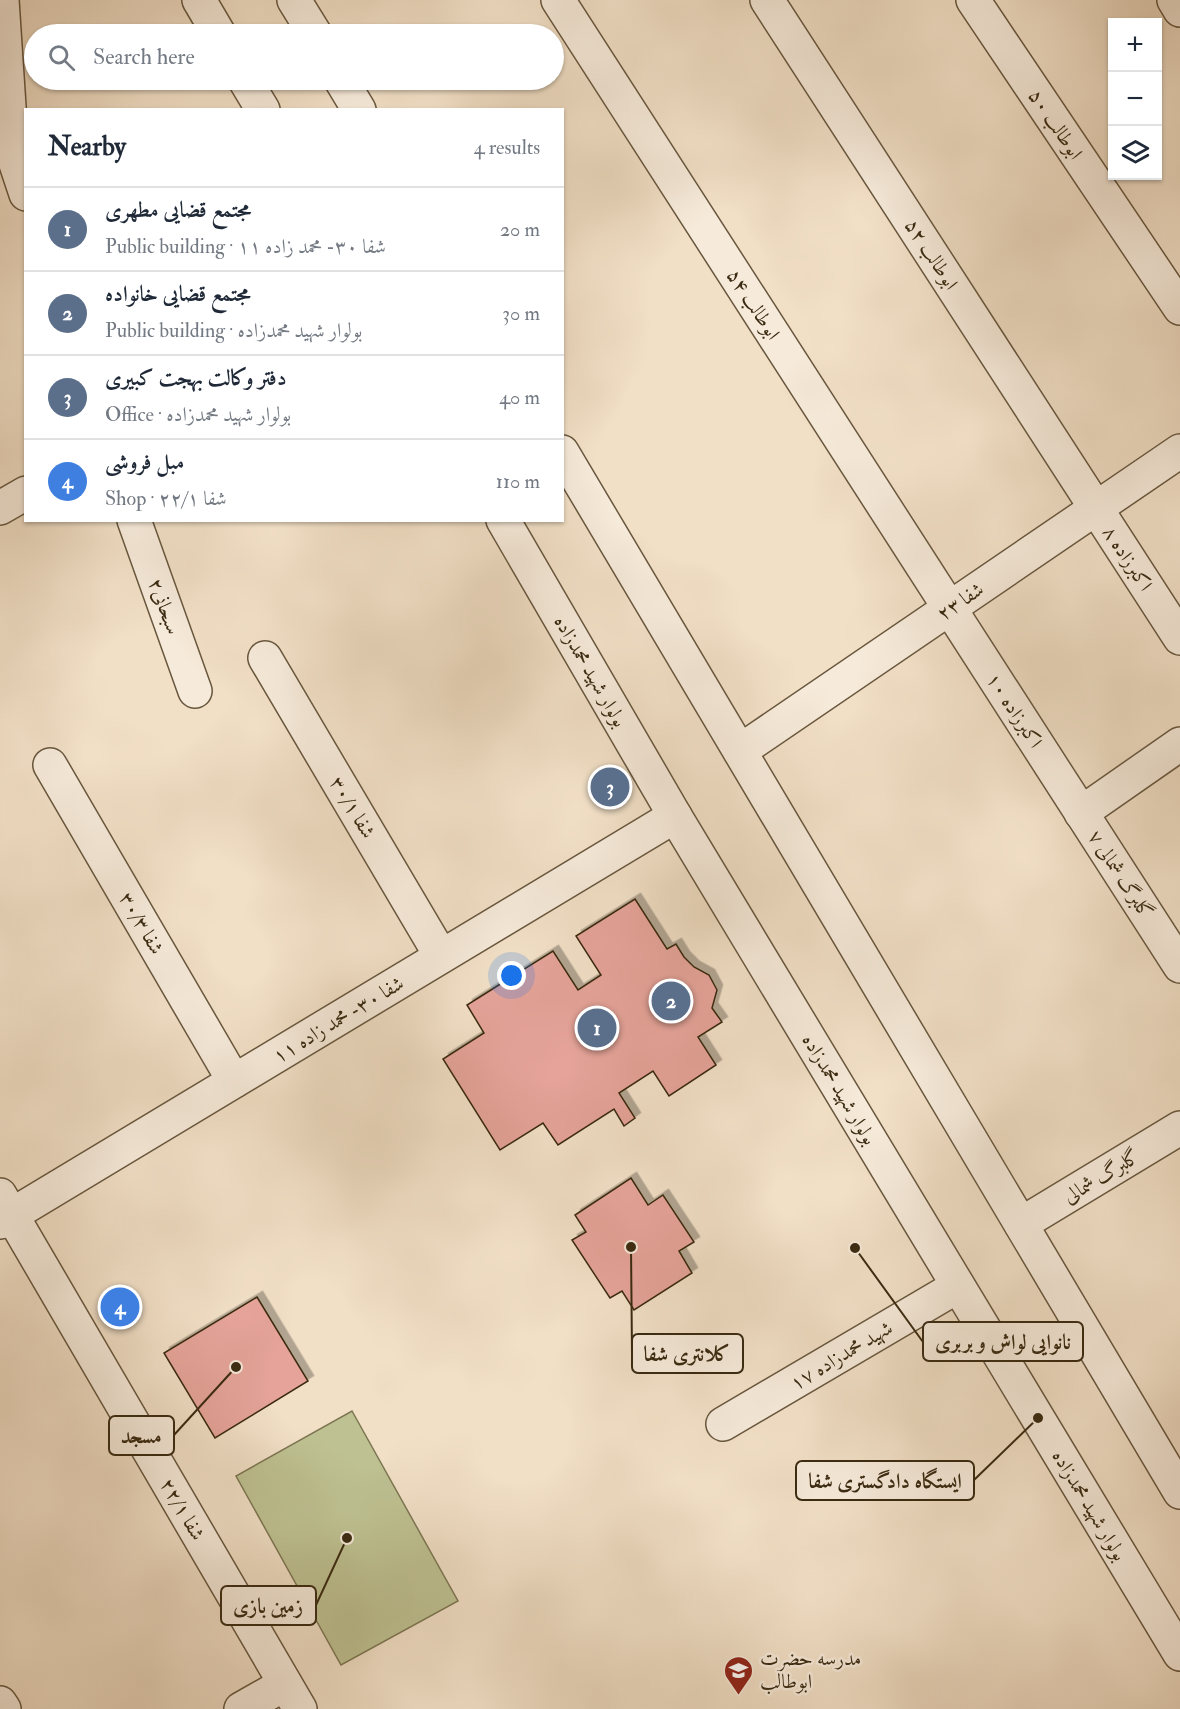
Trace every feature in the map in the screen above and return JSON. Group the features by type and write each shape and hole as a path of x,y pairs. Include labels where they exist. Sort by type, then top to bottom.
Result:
{"street":[{"path":"2,0 12,152 24,188"},
{"path":"199,0 213,24"},
{"path":"294,0 309,24"},
{"name":"ابوطالب ۵۴","path":"558,0 949,608"},
{"name":"ابوطالب ۵۲","path":"767,0 1096,508"},
{"name":"ابوطالب ۵۰","path":"972,0 1180,308"},
{"path":"1174,0 1180,10"},
{"path":"251,90 262,108"},
{"path":"347,90 358,108"},
{"name":"شفا ۲۳","path":"740,752 1180,451"},
{"path":"564,455 1180,1492"},
{"path":"0,508 24,494"},
{"name":"اکبرزاده ۸","path":"1096,508 1180,638"},
{"name":"سبحانی۲","path":"135,522 195,691"},
{"name":"بولوار شهید محمدزاده","path":"504,522 675,816 1180,1654"},
{"name":"اکبرزاده ۱۰","path":"949,608 1082,813"},
{"name":"شفا ۳۰/۱","path":"265,658 441,956"},
{"path":"1082,813 1180,744"},
{"name":"۳۰/۳ شفا","path":"50,765 234,1081"},
{"name":"گلبرگ شمالی ۷","path":"1082,813 1180,966"},
{"name":"شفا ۳۰- محمد زاده ۱۱","path":"4,1210 234,1081 675,816"},
{"name":"گلبرگ شمالی","path":"1021,1224 1180,1128"},
{"name":"۲۲/۱ شفا","path":"4,1210 293,1697"},
{"name":"شهید محمدزاده ۱۷","path":"723,1424 958,1286"},
{"path":"241,1709 293,1697"},
{"path":"0,1703 4,1709"}],"green space":[{"path":"352,1411 458,1601 341,1665 236,1476"}],"building":[{"path":"635,899 667,949 676,944 694,967 709,975 717,990 712,1008 722,1022 698,1037 716,1065 669,1096 653,1071 619,1093 635,1118 624,1126 614,1109 558,1145 543,1123 500,1150 443,1059 484,1033 467,1005 553,951 578,990 601,975 576,936"},
{"path":"631,1178 648,1205 663,1195 694,1242 679,1251 692,1273 634,1310 622,1291 610,1298 572,1240 586,1232 575,1215"},
{"path":"257,1297 308,1381 215,1438 164,1353"}],"place":[{"name":"دفتر وکالت بهجت کبیری","path":"610,787"},
{"name":"مجتمع قضایی خانواده","path":"671,1001"},
{"name":"مجتمع قضایی مطهری","path":"597,1028"},
{"name":"کلانتری شفا","path":"631,1247"},
{"name":"نانوایی لواش و بربری","path":"855,1248"},
{"name":"مبل فروشی","path":"120,1307"},
{"name":"مسجد","path":"236,1367"},
{"name":"ایستگاه دادگستری شفا","path":"1038,1418"},
{"name":"زمین بازی","path":"347,1538"},
{"name":"مدرسه حضرت ابوطالب","path":"739,1696"}]}
